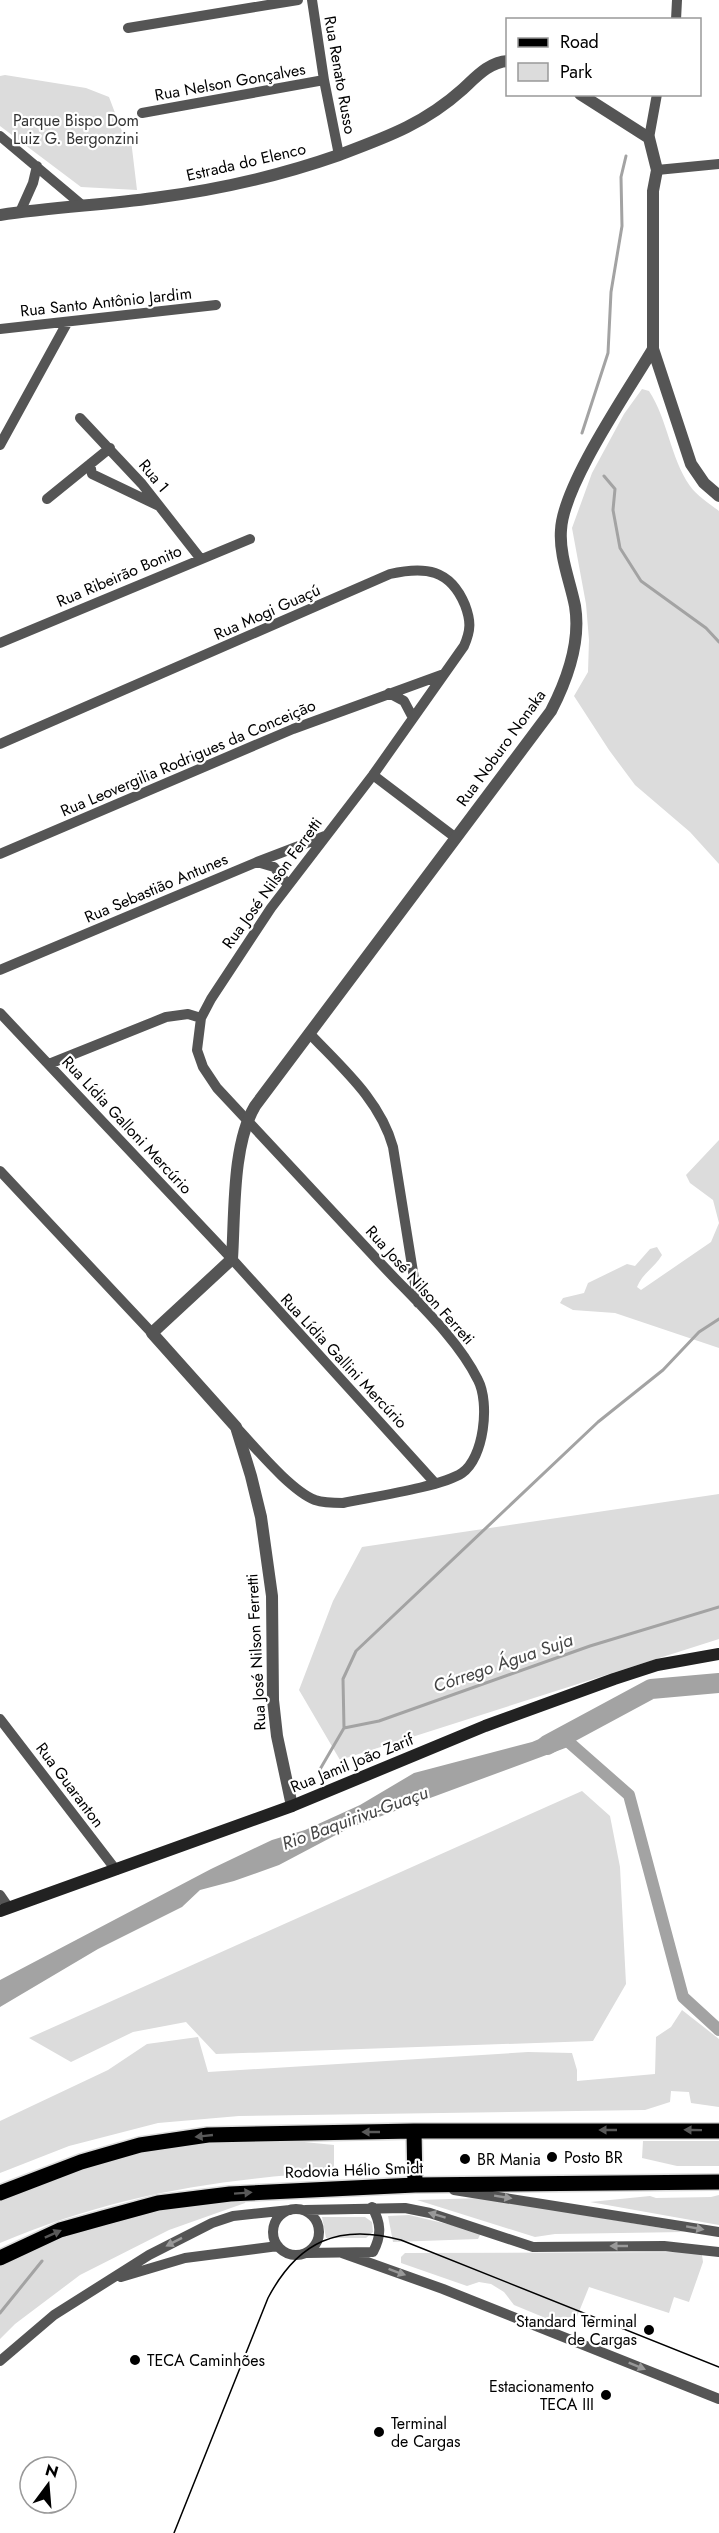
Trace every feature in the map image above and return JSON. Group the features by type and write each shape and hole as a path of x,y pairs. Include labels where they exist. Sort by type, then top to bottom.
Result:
{"main road":[{"name":"Rua Jamil João Zarif","path":"5,1909 292,1806 485,1726 614,1679 657,1665 719,1654"},
{"path":"0,2193 81,2162 140,2145 208,2135 719,2131"},
{"path":"414,2132 420,2185"},
{"name":"Rodovia Hélio Smidt","path":"0,2258 60,2230 158,2203 262,2192 420,2185 719,2182"}],"street":[{"path":"128,28 298,0"},
{"name":"Rua Renato Russo","path":"312,0 324,80 339,155"},
{"path":"676,18 677,0"},
{"name":"Estrada do Elenco","path":"0,215 206,190 276,175 339,155 414,126 447,103 487,68 499,61 506,61"},
{"name":"Rua Nelson Gonçalves","path":"142,113 324,80"},
{"path":"583,96 649,138"},
{"path":"657,96 649,138 657,170 653,190 653,349 691,464 704,483 719,496"},
{"path":"0,136 82,205"},
{"path":"657,170 719,164"},
{"path":"20,212 33,183 37,166"},
{"name":"Rua Santo Antônio Jardim","path":"0,329 216,305"},
{"path":"0,445 67,323"},
{"name":"Rua Noburo Nonaka","path":"246,1120 551,711 564,686 575,634 575,609 560,531 563,515 587,462 653,349"},
{"name":"Rua 1","path":"80,418 110,448 200,558"},
{"path":"47,499 110,448"},
{"path":"90,464 92,474 101,480 160,507"},
{"name":"Rua Ribeirão Bonito","path":"0,643 250,538"},
{"name":"Rua Mogi Guaçú","path":"0,744 390,574 412,570 432,572 447,578 458,589 470,618 470,633 464,646 444,674"},
{"name":"Rua Leovergilia Rodrigues da Conceição","path":"0,854 293,729 444,674"},
{"name":"Rua José Nilson Ferretti","path":"246,1120 217,1088 203,1067 197,1050 201,1018 250,937 373,775 444,674"},
{"path":"389,693 404,701 413,718"},
{"path":"373,775 456,838"},
{"name":"Rua Sebastião Antunes","path":"0,970 257,862 325,836"},
{"path":"257,862 274,867 288,885"},
{"name":"Rua Lídia Galloni Mercúrio","path":"0,1012 232,1259"},
{"path":"49,1064 166,1017 188,1014 201,1018"},
{"path":"309,1033 369,1097 388,1128 418,1303"},
{"path":"152,1333 232,1259 240,1148 246,1120"},
{"name":"Rua José Nilson Ferreti","path":"246,1120 418,1303 465,1358 481,1386 484,1406 480,1444 474,1460 462,1473 435,1483"},
{"name":"Rua José Nilson Ferretti","path":"0,1171 152,1333 236,1427 305,1494 316,1500 343,1503 435,1483"},
{"name":"Rua Lídia Gallini Mercúrio","path":"232,1259 435,1483"},
{"name":"Rua José Nilson Ferretti","path":"236,1427 261,1517 272,1596 273,1700 292,1806"},
{"name":"Rua Guaranton","path":"0,1719 116,1870"},
{"path":"0,1895 5,1909"},
{"path":"420,2185 719,2232"},
{"path":"290,2210 283,2213 274,2225 273,2232 278,2246 291,2254 373,2252 380,2236 377,2216 372,2207"},
{"path":"0,2361 54,2315 103,2283 148,2255 212,2223 233,2216 290,2210 405,2208 430,2213 532,2247 664,2246 719,2252"},
{"path":"305,2210 316,2220 319,2235 317,2242 306,2253"},
{"path":"103,2283 185,2258 278,2246"},
{"path":"342,2253 453,2293 719,2399"}],"green space":[{"name":"Parque Bispo Dom Luiz G. Bergonzini","path":"0,76 86,88 109,97 123,134 131,140 137,190 81,187 0,126"},
{"path":"642,389 649,391 661,414 683,475 700,496 719,511 719,864 690,832 635,785 574,696 588,672 589,640 586,604 572,528 592,473 624,414"},
{"path":"719,1140 719,1223 713,1200 690,1183 686,1175"},
{"path":"719,1223 719,1348 615,1313 573,1310 560,1303 563,1298 584,1293 588,1283 627,1264 635,1266 650,1249 657,1247 662,1255 639,1282 637,1287 641,1290 711,1242"},
{"path":"719,1494 719,1639 340,1760 299,1690 333,1601 362,1547"},
{"path":"582,1791 610,1816 620,1867 626,1984 593,2041 216,2054 186,2022 133,2032 71,2062 29,2038"},
{"path":"682,2010 719,2039 719,2107 691,2103 689,2092 671,2091 670,2102 645,2110 239,2116 158,2123 69,2146 0,2173 0,2121 108,2070 147,2044 198,2037 208,2072 528,2052 572,2053 577,2070 577,2081 655,2074 656,2037 671,2027"},
{"path":"284,2140 334,2145 334,2172 247,2179 164,2192 82,2213 0,2243 0,2199 71,2171 106,2160 156,2150 207,2144"},
{"path":"643,2141 719,2141 719,2166 677,2166 642,2158"},
{"path":"719,2195 719,2225 590,2202 650,2196 656,2198"},
{"path":"482,2198 685,2232 555,2234 535,2237 417,2200"},
{"path":"246,2200 245,2203 169,2230 80,2275 15,2324 0,2339 0,2266 63,2237 162,2211"},
{"path":"409,2215 477,2231 480,2235 478,2239 393,2242 388,2216"},
{"path":"322,2217 365,2217 372,2222 373,2232 366,2238 326,2238"},
{"path":"695,2252 702,2255 703,2262 689,2302 674,2297 669,2313 589,2287 572,2329 514,2305 504,2292 491,2284 479,2282 467,2286 401,2263 401,2257 405,2253"}],"water":[{"name":"Rio Baquirivu-Guaçu","path":"563,1729 577,1737 568,1747 349,1828 279,1865 200,1890 182,1907 98,1949 0,2007 0,1980 211,1869 272,1840 305,1830 360,1805 414,1773 532,1742"}],"waterway":[{"path":"582,433 608,353 611,292 622,226 621,177 626,156"},
{"path":"604,476 615,489 613,510 620,548 641,581 706,628 719,642"},
{"path":"344,1728 343,1679 356,1651 598,1422 663,1370 699,1332 719,1319"},
{"name":"Córrego Água Suja","path":"319,1771 344,1728 379,1721 590,1646 719,1607"},
{"name":"Rio Baquirivu-Guaçu","path":"547,1745 651,1689 719,1683"},
{"path":"563,1737 629,1795 683,1997 719,2030"},
{"path":"0,2313 42,2261"}],"tram line":[{"path":"174,2533 268,2298 293,2262 322,2241 358,2234 379,2235 401,2240 719,2367"}],"place":[{"name":"Posto BR","path":"552,2157"},
{"name":"BR Mania","path":"465,2159"},
{"name":"Standard Terminal de Cargas","path":"649,2330"},
{"name":"TECA Caminhões","path":"135,2360"},
{"name":"Estacionamento TECA III","path":"606,2395"},
{"name":"Terminal de Cargas","path":"379,2432"}]}
